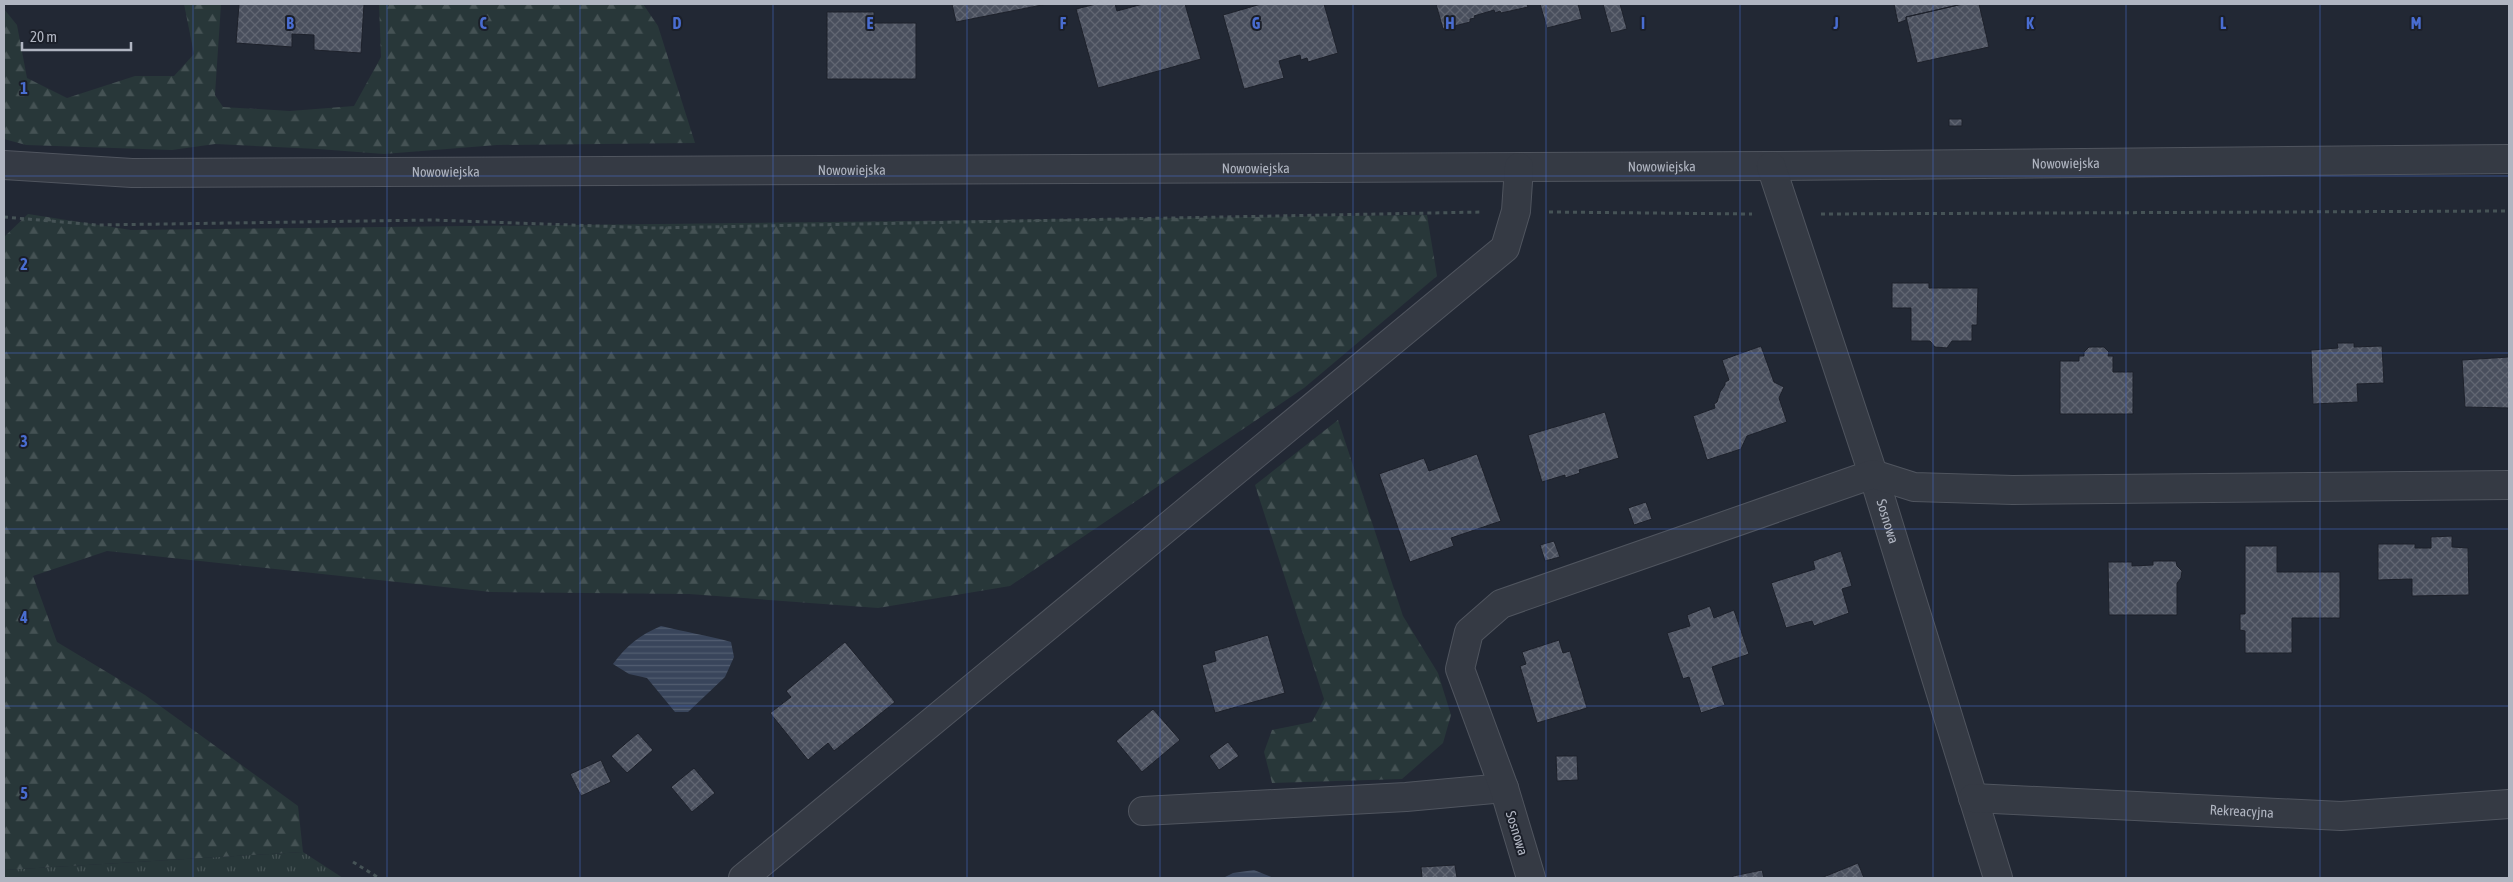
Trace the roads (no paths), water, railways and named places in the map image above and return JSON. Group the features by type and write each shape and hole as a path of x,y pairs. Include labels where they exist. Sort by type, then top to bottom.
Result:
{"street":[{"name":"Nowowiejska","path":"4,166 132,173 1771,166 2509,159"},
{"name":"Sosnowa","path":"1771,166 1873,474 1998,878"},
{"path":"743,878 1505,248 1516,211 1519,167"},
{"name":"Sosnowa","path":"1531,878 1504,788 1460,669 1469,632 1501,604 1873,474"},
{"path":"1873,474 1914,488 2013,490 2509,485"},
{"path":"1144,811 1406,797 1504,788"},
{"name":"Rekreacyjna","path":"1973,798 2340,816 2509,804"}],"water":[{"path":"661,626 731,642 734,657 725,677 688,712 675,712 647,678 629,674 613,664 634,641"},
{"path":"1254,870 1274,878 1223,878 1233,873"}]}
